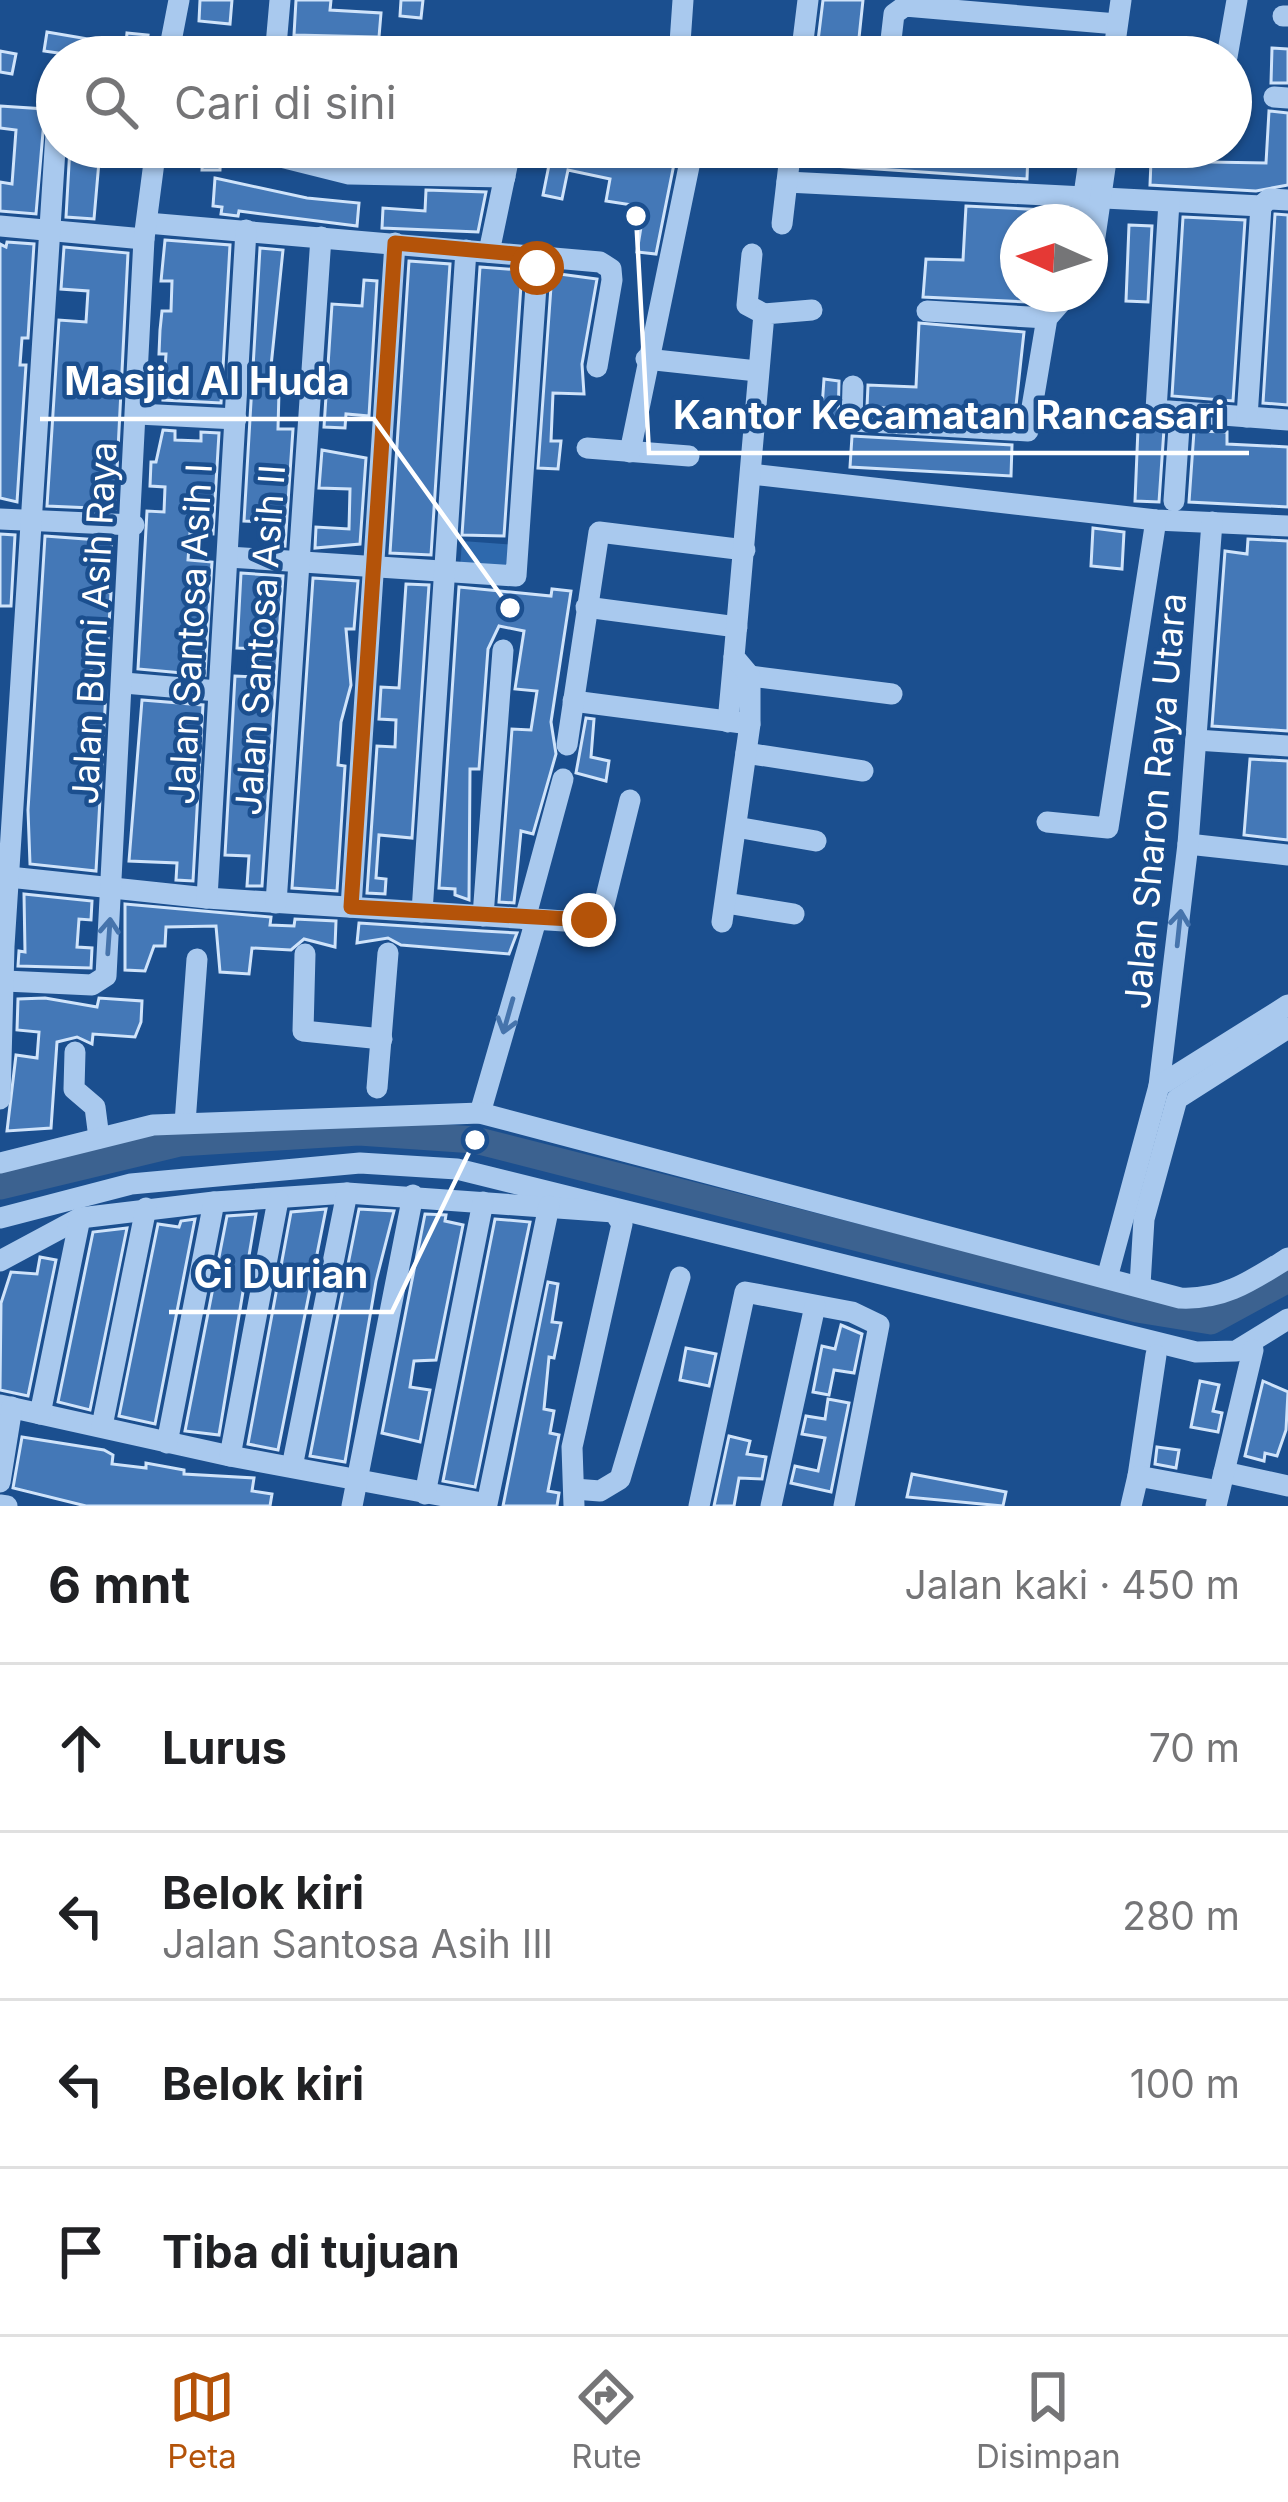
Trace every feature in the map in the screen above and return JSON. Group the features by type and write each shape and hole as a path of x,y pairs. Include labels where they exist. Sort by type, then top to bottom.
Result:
{"street":[{"path":"172,36 178,0"},
{"path":"277,36 280,0"},
{"path":"680,36 683,0"},
{"path":"804,36 808,0"},
{"path":"1116,36 1121,0"},
{"path":"1231,36 1237,0"},
{"path":"891,36 894,14 905,6 1117,24"},
{"path":"0,1099 2,955 54,168"},
{"name":"Jalan Bumi Asih Raya","path":"4,981 101,983 112,888 153,168"},
{"path":"325,168 349,174 505,177"},
{"path":"489,252 507,168"},
{"path":"630,452 688,168"},
{"path":"782,224 789,168"},
{"path":"1088,204 1089,168"},
{"path":"1089,204 1101,168"},
{"path":"787,182 1052,204"},
{"path":"1108,206 1169,202 1261,206 1269,199 1288,200"},
{"path":"1169,202 1156,410 1288,420"},
{"path":"1247,417 1261,206"},
{"path":"0,226 246,230 600,262 611,269 597,367"},
{"name":"Jalan Santosa Asih I","path":"207,898 246,230"},
{"name":"Jalan Santosa Asih II","path":"276,903 321,237"},
{"path":"351,907 395,243"},
{"path":"422,912 466,250"},
{"path":"752,254 747,305 764,314 812,310"},
{"path":"228,557 516,576 538,256"},
{"path":"927,311 1047,318"},
{"path":"853,386 852,421 1028,431 1047,318 1052,312"},
{"path":"764,314 734,657 746,753 724,912 794,914"},
{"path":"646,359 758,370"},
{"path":"1174,501 1180,412"},
{"path":"138,414 236,419"},
{"path":"587,448 689,456"},
{"path":"751,474 1156,520 1288,526"},
{"path":"0,519 134,525"},
{"path":"1046,822 1108,828 1156,520"},
{"name":"Jalan Sharon Raya Utara","path":"1147,1178 1188,844 1212,522"},
{"path":"566,745 599,532 745,550"},
{"path":"586,607 737,627"},
{"path":"0,617 25,620"},
{"path":"483,916 503,650"},
{"path":"734,657 750,676 892,694"},
{"path":"739,723 750,676"},
{"path":"124,683 218,691"},
{"path":"573,701 739,723"},
{"path":"1196,740 1288,746"},
{"path":"746,753 863,771"},
{"path":"480,1113 563,779"},
{"path":"9,877 207,898 580,922 600,914 630,800"},
{"path":"736,827 816,841"},
{"path":"1188,844 1288,854"},
{"path":"377,1088 388,953"},
{"path":"305,954 303,1031 382,1040"},
{"path":"185,1123 197,959"},
{"path":"1107,1278 1135,1223 1177,1099 1204,1069 1288,1005"},
{"path":"1159,1086 1288,1028"},
{"path":"1167,1032 1204,1069"},
{"path":"75,1052 75,1092 95,1107 99,1138"},
{"path":"0,1163 185,1123 480,1113 1107,1278 1208,1299 1235,1291 1288,1258"},
{"path":"0,1218 131,1184 360,1163 457,1169 1176,1348 1236,1351 1288,1319"},
{"path":"292,1467 347,1193"},
{"path":"0,1263 80,1218 214,1202 347,1193 614,1212 622,1224 572,1447 574,1498 616,1483 625,1471 680,1277"},
{"path":"352,1506 413,1195"},
{"path":"230,1456 278,1200"},
{"path":"167,1442 214,1202"},
{"path":"424,1494 483,1202"},
{"path":"0,1482 6,1406 230,1456 487,1504 549,1206"},
{"path":"102,1426 146,1208"},
{"path":"40,1414 80,1218"},
{"path":"1135,1223 1140,1285"},
{"path":"699,1506 745,1292 852,1312 879,1325 844,1506"},
{"path":"772,1506 814,1306"},
{"path":"1220,1490 1253,1350"},
{"path":"1131,1506 1156,1355"},
{"path":"1138,1476 1220,1490 1278,1484"},
{"path":"1263,1506 1278,1484"}],"shaded area":[{"path":"462,541 515,545 513,572 460,568"}],"building":[{"path":"200,0 232,0 230,24 199,21"},
{"path":"296,0 331,0 330,10 381,13 379,36 294,35"},
{"path":"401,0 423,0 421,18 400,16"},
{"path":"823,0 863,0 859,36 819,36"},
{"path":"1272,48 1288,49 1288,83 1271,83"},
{"path":"0,51 16,54 12,74 0,72"},
{"path":"0,106 36,108 36,168 40,168 36,214 0,211 0,182 12,184 16,130 0,128"},
{"path":"1269,111 1288,113 1288,185 1256,191 1150,185 1151,168 1252,168 1252,163 1266,163"},
{"path":"69,168 98,168 94,219 66,217"},
{"path":"548,168 673,168 656,254 637,252 641,227 629,225 632,205 606,201 610,179 568,170 562,199 543,195"},
{"path":"863,168 1027,168 1027,179"},
{"path":"215,178 307,198 359,203 357,226 239,211 238,216 221,214 222,207 213,206"},
{"path":"426,190 486,192 478,232 382,228 383,208 425,211"},
{"path":"966,206 1000,208 1000,301 923,297 926,259 963,260"},
{"path":"1275,214 1288,215 1288,405 1263,403"},
{"path":"1183,217 1245,220 1233,401 1172,396"},
{"path":"1129,225 1152,226 1148,302 1126,301"},
{"path":"165,240 230,245 221,403 163,400 166,354 159,354 160,330 162,311 171,311 172,281 161,281"},
{"path":"7,242 34,244 28,338 22,338 20,365 26,365 17,502 0,498 0,244 6,247"},
{"path":"64,247 128,253 115,509 47,506 59,320 86,322 88,291 61,289"},
{"path":"260,248 283,250 270,376 272,390 279,391 278,429 293,429 285,546 266,544 267,522 244,521"},
{"path":"409,261 450,264 431,555 390,553"},
{"path":"480,267 522,270 504,536 462,535"},
{"path":"552,273 597,279 582,364 584,394 553,393 551,441 561,441 558,469 538,468"},
{"path":"364,280 377,281 369,416 346,414 345,428 324,427 332,304 362,306"},
{"path":"919,323 1024,332 1015,415 867,407 868,385 916,387"},
{"path":"824,379 839,381 838,423 821,422"},
{"path":"1138,428 1164,429 1159,502 1135,501"},
{"path":"163,430 175,431 175,440 201,441 201,432 219,433 213,534 190,533 188,560 212,562 205,675 138,669 147,511 164,512 165,487 150,486 151,462 156,462"},
{"path":"1194,431 1227,432 1227,444 1288,447 1288,507 1189,502"},
{"path":"852,436 1012,445 1011,476 850,467"},
{"path":"322,450 366,458 360,544 315,548 316,527 349,529 350,489 319,488"},
{"path":"1093,528 1124,532 1122,569 1091,566"},
{"path":"0,534 15,535 11,606 0,606"},
{"path":"45,536 112,541 106,592 111,593 108,639 93,638 90,690 106,691 96,871 30,864 28,810"},
{"path":"1248,539 1288,541 1288,731 1212,726 1225,551 1247,554"},
{"path":"241,573 283,576 262,886 247,886 249,856 225,855 235,676 258,677 260,649 237,648"},
{"path":"313,578 358,581 354,629 346,629 351,685 341,722 338,765 345,766 337,891 292,888"},
{"path":"406,584 429,585 412,838 379,835 376,878 386,879 385,894 367,893 377,746 395,747 396,720 379,719 381,687 399,688"},
{"path":"459,587 551,596 552,589 571,591 551,722 556,754 533,834 521,831 514,903 499,902 512,729 531,730 537,691 515,689 524,631 499,626 488,649 479,769 470,769 469,900 455,895 455,889 439,888"},
{"path":"142,700 203,705 193,881 176,880 177,863 129,861"},
{"path":"586,718 594,719 591,757 609,761 606,781 576,773"},
{"path":"1250,759 1288,761 1288,840 1244,835"},
{"path":"24,894 92,901 91,920 79,919 77,947 92,948 91,968 18,966 19,951 25,952"},
{"path":"125,904 271,917 270,925 294,926 295,919 336,921 335,947 304,939 291,950 252,948 249,974 220,972 216,926 166,927 165,946 154,946 145,971 125,970"},
{"path":"359,923 517,933 509,954 401,945 388,938 357,943"},
{"path":"45,998 97,1007 99,998 142,1001 141,1022 135,1037 93,1034 92,1044 77,1037 57,1042 51,1128 7,1131 16,1055 37,1058 39,1032 17,1030 18,999"},
{"path":"326,1209 278,1450 248,1444 291,1212"},
{"path":"359,1209 394,1211 376,1281 345,1462 310,1456"},
{"path":"256,1214 219,1435 185,1431 227,1216"},
{"path":"425,1214 446,1215 445,1221 463,1225 436,1360 414,1361 410,1387 430,1390 420,1442 382,1433"},
{"path":"195,1219 155,1424 119,1416 158,1224 179,1227 181,1221"},
{"path":"495,1219 530,1222 475,1487 443,1481"},
{"path":"127,1228 90,1410 58,1402 93,1232"},
{"path":"40,1257 56,1260 28,1396 0,1390 1,1303 11,1272 37,1274"},
{"path":"548,1282 558,1284 552,1322 561,1323 554,1358 549,1357 544,1409 554,1411 550,1433 559,1435 548,1491 559,1493 557,1506 503,1506"},
{"path":"841,1325 862,1334 854,1373 834,1370 829,1395 813,1392 822,1346 835,1349"},
{"path":"686,1348 716,1354 709,1386 680,1380"},
{"path":"1200,1381 1219,1385 1213,1411 1222,1413 1218,1432 1191,1427"},
{"path":"1263,1381 1288,1392 1286,1430 1277,1456 1265,1453 1264,1461 1245,1456"},
{"path":"828,1399 849,1403 831,1492 791,1483 795,1466 818,1471 825,1438 802,1434 806,1416 825,1419"},
{"path":"729,1436 750,1441 747,1454 766,1457 762,1479 739,1478 734,1506 714,1506"},
{"path":"22,1437 104,1450 113,1455 112,1464 146,1468 146,1463 184,1470 184,1474 254,1478 252,1491 272,1494 270,1506 86,1506 13,1488"},
{"path":"1157,1447 1179,1450 1176,1468 1155,1464"},
{"path":"912,1474 1006,1492 1003,1506 907,1497"}],"waterway":[{"path":"0,1186 179,1143 359,1132 475,1140 1137,1309 1211,1321 1288,1279"}],"place":[{"name":"Kantor Kecamatan Rancasari","path":"636,216"},
{"name":"Masjid Al Huda","path":"510,608"},
{"name":"Ci Durian","path":"475,1140"}],"route":[{"path":"537,268 538,256 395,243 351,907 589,920"}]}
